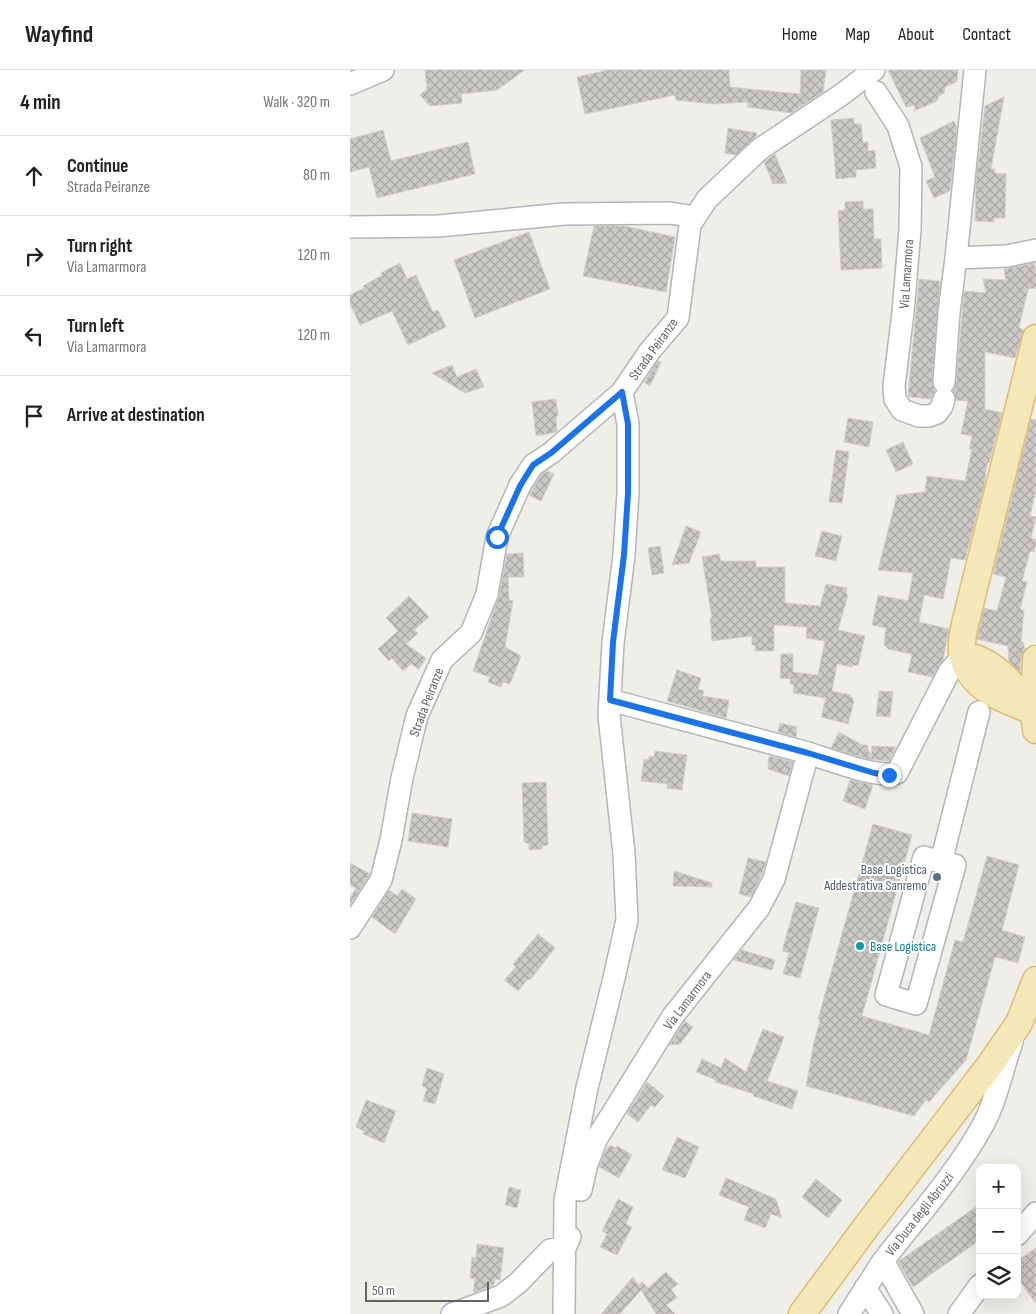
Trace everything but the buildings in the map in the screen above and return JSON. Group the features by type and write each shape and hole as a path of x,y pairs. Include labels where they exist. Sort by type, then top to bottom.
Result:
{"main road":[{"path":"1035,720 1020,693 980,659 964,659 962,652 967,616 1036,338"},
{"path":"1035,720 1036,659"},
{"path":"802,1314 990,1065 1019,1023 1036,980"}],"street":[{"path":"350,84 382,70"},
{"name":"Strada Peiranze","path":"350,928 382,880 402,778 417,716 442,660 471,634 487,594 497,537 520,486 533,465 551,453 622,392 649,352 678,318 690,225 707,199 760,149 841,95 874,70"},
{"name":"Via Lamarmora","path":"876,92 898,126 912,167 904,312 894,386 895,399 902,410 919,416 929,416 937,413 942,406 944,391 949,312 975,70"},
{"path":"350,227 439,226 564,214 670,213 695,217"},
{"path":"956,258 1007,256 1036,250"},
{"name":"Via Lamarmora","path":"564,1314 567,1190 587,1088 627,920 624,854 609,715 613,642 624,555 628,493 628,424 622,392"},
{"path":"610,700 808,753 874,773 889,775 897,773 901,767 949,672 964,659"},
{"path":"941,862 979,712"},
{"name":"Via Lamarmora","path":"565,1248 571,1236 587,1164 597,1138 673,1016 759,908 774,879 808,753"},
{"path":"924,857 941,862 955,865 916,1004 886,995 924,857"},
{"name":"Via Duca degli Abruzzi","path":"913,1314 883,1261 938,1192 977,1130 995,1098 1019,1023"},
{"path":"964,1098 966,1110 977,1130"},
{"path":"944,1125 953,1122 962,1123 977,1130"},
{"path":"1021,1230 1036,1213"},
{"path":"452,1314 501,1296 518,1283 550,1250 565,1248"},
{"path":"849,1314 883,1261"},
{"path":"865,1288 882,1314"},
{"path":"959,1314 976,1291"}],"place":[{"name":"Base Logistica Addestrativa Sanremo","path":"937,877"},
{"name":"Base Logistica","path":"860,946"}],"route":[{"path":"497,537 507,511 533,465 594,418 622,392 628,424 628,493 624,555 613,642 610,700 808,753 874,773 889,775"}]}
